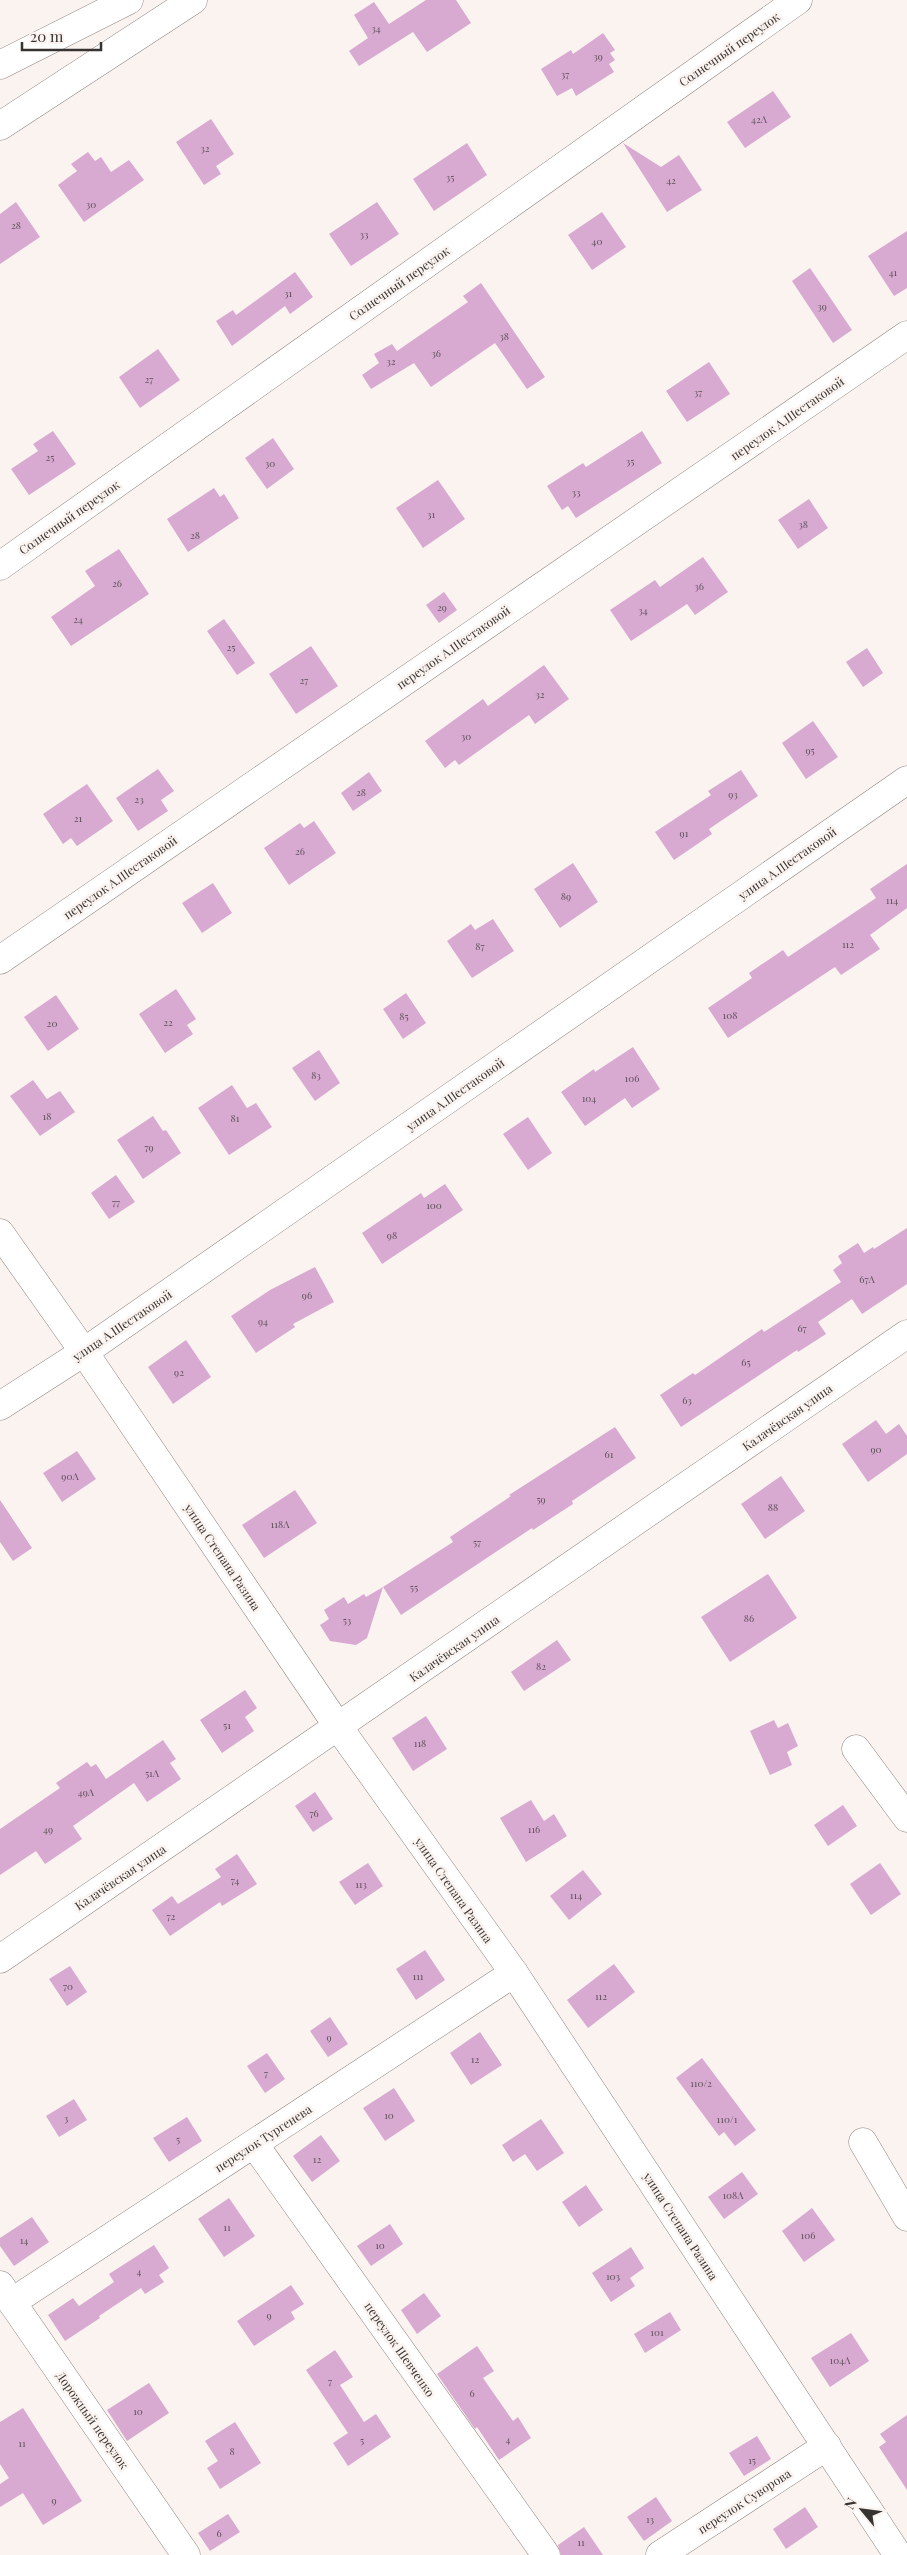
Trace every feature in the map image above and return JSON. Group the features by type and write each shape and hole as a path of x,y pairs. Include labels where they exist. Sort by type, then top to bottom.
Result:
{"street":[{"path":"0,65 129,0"},
{"path":"0,126 193,0"},
{"name":"Солнечный переулок","path":"0,566 798,0"},
{"name":"переулок А.Шестаковой","path":"0,960 907,335"},
{"name":"улица А.Шестаковой","path":"0,1406 84,1352 907,780"},
{"name":"улица Степана Разина","path":"0,1233 84,1352 339,1728 514,1973 898,2555"},
{"name":"Калачёвская улица","path":"0,1959 339,1728 907,1334"},
{"path":"856,1748 907,1818"},
{"name":"переулок Тургенева","path":"6,2294 254,2144 514,1973"},
{"path":"863,2142 907,2217"},
{"name":"переулок Шевченко","path":"254,2144 546,2555"},
{"name":"Дорожный переулок","path":"6,2294 186,2555"},
{"name":"переулок Суворова","path":"660,2555 827,2446"}],"building":[{"path":"426,0 456,0 471,23 427,52 413,32 359,66 349,51 368,38 354,15 374,2 389,24"},
{"path":"603,33 615,50 610,53 615,60 609,64 614,72 576,96 572,88 557,96 541,69 571,50 573,54"},
{"path":"773,91 791,117 745,148 727,122"},
{"path":"211,119 234,154 216,166 221,174 204,185 176,142"},
{"path":"467,143 487,175 434,211 413,179"},
{"path":"623,143 661,167 679,155 702,190 667,212"},
{"path":"88,152 95,161 101,157 111,172 129,160 144,180 84,222 58,185 77,171 71,164"},
{"path":"16,202 40,237 0,264 0,214"},
{"path":"377,202 399,234 351,266 329,234"},
{"path":"602,212 626,247 592,270 568,235"},
{"path":"907,231 907,288 894,296 868,256"},
{"path":"810,268 852,330 833,343 792,281"},
{"path":"295,272 313,297 290,314 285,306 232,346 216,321 233,310 236,315"},
{"path":"481,283 545,377 527,389 495,343 431,387 414,363 371,389 362,375 379,363 374,354 392,344 397,351 468,302 463,296"},
{"path":"158,349 180,380 140,408 119,377"},
{"path":"709,362 730,394 687,422 666,391"},
{"path":"53,431 76,464 29,495 11,469 38,451 33,444"},
{"path":"642,431 662,463 576,518 568,506 562,510 547,486 583,463 586,467"},
{"path":"273,438 294,469 267,489 245,458"},
{"path":"438,480 465,519 423,548 396,508"},
{"path":"214,488 220,497 224,494 239,518 188,552 167,519"},
{"path":"809,499 828,528 798,549 778,520"},
{"path":"119,549 149,594 71,646 51,617 95,586 85,571"},
{"path":"703,557 728,592 695,615 687,604 631,641 610,610 655,580 660,587"},
{"path":"444,592 457,610 439,623 426,605"},
{"path":"224,619 255,663 237,675 207,631"},
{"path":"311,646 338,686 296,714 269,674"},
{"path":"867,648 883,673 863,687 846,662"},
{"path":"544,665 569,699 535,724 529,715 459,765 455,760 445,768 425,741 483,699 488,706"},
{"path":"813,721 838,757 806,779 782,743"},
{"path":"158,769 174,791 161,800 168,811 138,831 116,798"},
{"path":"741,770 758,796 709,829 712,834 674,860 655,832 711,795 708,791"},
{"path":"369,772 382,791 353,811 341,793"},
{"path":"87,784 113,821 77,846 71,838 63,844 43,814"},
{"path":"314,821 336,853 289,885 264,848 300,823 304,828"},
{"path":"573,863 598,902 560,928 534,889"},
{"path":"907,864 907,908 870,935 880,949 841,975 835,967 728,1038 708,1008 752,978 749,973 783,950 788,957 876,898 870,889"},
{"path":"213,883 232,913 202,933 182,903"},
{"path":"493,919 514,951 472,978 447,941 471,924 475,930"},
{"path":"176,989 196,1019 187,1025 193,1034 165,1053 139,1014"},
{"path":"406,993 426,1023 403,1039 383,1009"},
{"path":"56,995 79,1029 48,1051 24,1017"},
{"path":"633,1047 660,1089 632,1108 625,1098 585,1126 561,1092 594,1069 595,1072"},
{"path":"319,1050 340,1083 315,1101 292,1068"},
{"path":"33,1080 47,1099 60,1091 75,1112 40,1136 10,1096"},
{"path":"232,1085 247,1108 256,1103 272,1127 229,1155 198,1108"},
{"path":"153,1116 163,1131 166,1130 181,1153 143,1179 117,1140"},
{"path":"528,1117 552,1153 528,1170 503,1134"},
{"path":"116,1175 135,1202 109,1219 91,1193"},
{"path":"445,1184 463,1210 382,1264 362,1233 421,1193 424,1198"},
{"path":"907,1228 907,1284 862,1314 852,1299 818,1322 826,1334 798,1352 797,1350 681,1427 660,1395 693,1373 695,1375 762,1329 764,1332 841,1282 833,1270 842,1263 838,1256 858,1243 864,1253 873,1247 874,1249"},
{"path":"315,1267 334,1302 293,1324 295,1327 256,1353 231,1316 270,1290"},
{"path":"186,1340 211,1377 173,1404 148,1367"},
{"path":"876,1420 886,1434 899,1424 907,1436 907,1454 868,1482 842,1444"},
{"path":"615,1427 636,1458 572,1501 573,1504 533,1530 532,1528 401,1615 383,1587 453,1542 450,1537 511,1496 509,1495"},
{"path":"77,1451 96,1479 62,1502 43,1473"},
{"path":"781,1476 805,1511 765,1539 741,1504"},
{"path":"295,1490 317,1523 264,1558 242,1525"},
{"path":"0,1500 32,1548 13,1561 0,1542"},
{"path":"768,1574 797,1618 730,1662 701,1617"},
{"path":"383,1587 367,1638 356,1645 330,1641 320,1625 329,1619 324,1610 344,1597 348,1604 364,1594 366,1597"},
{"path":"557,1640 571,1660 524,1691 511,1672"},
{"path":"245,1690 257,1708 245,1717 254,1731 222,1753 200,1720"},
{"path":"426,1716 447,1749 413,1771 392,1738"},
{"path":"774,1720 778,1728 788,1723 798,1746 787,1752 792,1765 770,1775 750,1731"},
{"path":"163,1740 176,1759 170,1763 181,1779 147,1802 134,1783 73,1826 82,1839 45,1864 36,1851 0,1875 0,1829 60,1788 56,1783 87,1762 91,1767 96,1764 106,1779"},
{"path":"315,1792 333,1819 313,1832 295,1806"},
{"path":"531,1800 544,1821 554,1814 567,1836 526,1862 500,1818"},
{"path":"843,1805 857,1826 828,1846 814,1825"},
{"path":"237,1854 257,1884 222,1906 220,1902 170,1936 152,1910 172,1896 178,1904 221,1877 215,1869"},
{"path":"368,1863 383,1886 355,1905 339,1882"},
{"path":"880,1863 901,1894 871,1915 850,1884"},
{"path":"583,1870 602,1894 569,1920 550,1896"},
{"path":"425,1950 445,1980 416,2000 396,1969"},
{"path":"614,1964 635,1992 588,2028 567,2000"},
{"path":"70,1966 87,1992 67,2006 49,1979"},
{"path":"330,2017 348,2044 328,2057 310,2031"},
{"path":"480,2032 502,2065 471,2085 450,2053"},
{"path":"267,2053 285,2079 265,2093 247,2066"},
{"path":"702,2058 756,2130 735,2146 724,2132 719,2136 676,2078"},
{"path":"394,2088 415,2121 385,2141 363,2108"},
{"path":"74,2099 87,2120 59,2137 46,2116"},
{"path":"187,2117 202,2141 169,2162 153,2138"},
{"path":"541,2119 564,2153 537,2171 525,2154 513,2162 502,2145"},
{"path":"321,2135 340,2161 312,2182 293,2156"},
{"path":"742,2172 758,2194 724,2219 708,2197"},
{"path":"586,2185 603,2210 579,2227 562,2202"},
{"path":"229,2198 255,2236 224,2257 198,2219"},
{"path":"812,2208 835,2240 804,2262 782,2231"},
{"path":"32,2217 49,2242 14,2266 0,2246 0,2238"},
{"path":"390,2224 403,2244 371,2266 357,2246"},
{"path":"154,2245 169,2268 159,2275 164,2282 145,2294 141,2288 65,2341 48,2315 73,2298 79,2306 114,2282 109,2274"},
{"path":"631,2247 644,2268 630,2278 635,2286 611,2302 592,2273"},
{"path":"291,2285 304,2304 291,2312 295,2319 254,2346 237,2321"},
{"path":"424,2293 441,2316 417,2334 401,2310"},
{"path":"670,2312 681,2330 645,2353 634,2334"},
{"path":"851,2333 869,2361 830,2387 811,2358"},
{"path":"477,2346 494,2371 483,2378 513,2421 518,2417 531,2438 499,2460 437,2374"},
{"path":"335,2350 353,2377 340,2385 364,2422 376,2414 391,2437 348,2466 333,2443 348,2433 306,2370"},
{"path":"149,2383 169,2413 127,2441 107,2410"},
{"path":"23,2408 82,2501 43,2525 23,2493 0,2507 0,2484 9,2478 0,2464 0,2422"},
{"path":"907,2415 907,2490 879,2447 886,2442 880,2434"},
{"path":"235,2422 261,2463 220,2489 207,2468 218,2461 205,2441"},
{"path":"757,2436 771,2459 744,2476 729,2453"},
{"path":"656,2497 672,2521 644,2541 627,2517"},
{"path":"805,2507 818,2527 786,2549 773,2529"},
{"path":"228,2514 240,2532 210,2551 198,2533"},
{"path":"584,2527 603,2555 561,2555 558,2545"}]}
